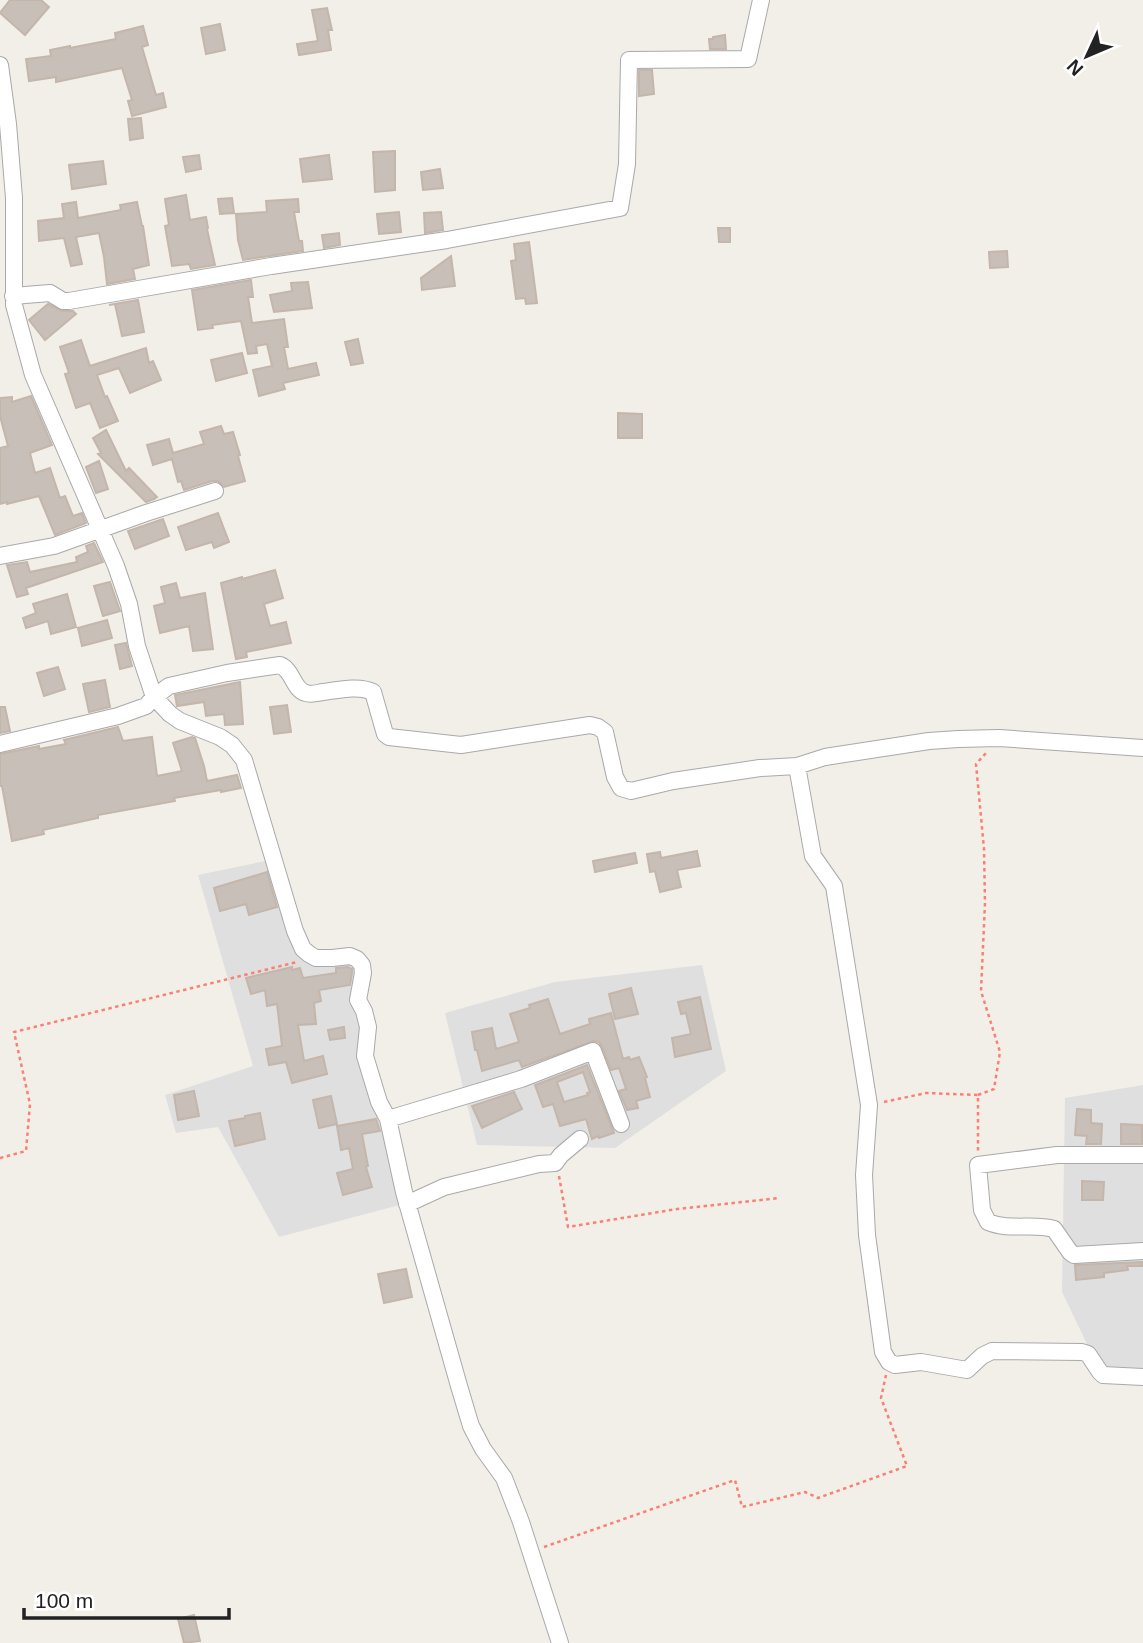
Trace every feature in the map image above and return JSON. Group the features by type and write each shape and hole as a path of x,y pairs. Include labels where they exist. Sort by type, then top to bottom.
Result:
{"street":[{"path":"13,296 50,293 63,301 69,301 271,266 447,240 620,208 627,164 629,60 747,59 761,0"},
{"path":"0,65 14,198 13,296 33,375 116,566 129,604 137,646 154,697 180,721 220,737 232,745 244,760 295,931 303,949 316,958 350,956 362,965 358,1000 368,1027 365,1056 379,1102 388,1119 407,1204 471,1426 483,1449 504,1478 531,1551 559,1643"},
{"path":"0,556 54,546 215,491"},
{"path":"0,744 118,716 146,706 169,686 280,665 290,672 303,693 346,690 373,692 388,737 461,746 590,724 605,732 615,777 621,788 631,791 673,781 760,768 797,766 825,757 929,741 999,738 1143,748"},
{"path":"797,766 813,856 834,886 869,1105 863,1175 867,1235 883,1352 889,1362 895,1364 921,1362 967,1370 992,1351 1082,1352 1088,1354 1103,1375 1143,1377"},
{"path":"388,1119 521,1079 593,1051 621,1124"},
{"path":"407,1204 444,1187 539,1164 555,1163 580,1139"},
{"path":"1143,1155 1057,1154 978,1165 982,1210 988,1222 998,1226 1055,1228 1074,1255 1143,1251"}],"path":[{"path":"869,1105 926,1093 978,1095 994,1089 1000,1052 981,991 985,903 976,764 999,738"},
{"path":"0,1158 26,1151 30,1104 14,1032 296,963 309,954"},
{"path":"978,1095 978,1165"},
{"path":"555,1163 568,1227 677,1209 780,1198"},
{"path":"531,1551 735,1480 742,1507 805,1492 818,1498 907,1466 881,1398 889,1362"}],"shaded area":[{"path":"270,860 308,949 348,953 365,985 372,1039 367,1058 407,1203 279,1237 218,1127 176,1133 165,1095 253,1066 198,875"},
{"path":"702,965 726,1071 615,1148 477,1145 445,1013 555,982"},
{"path":"1143,1085 1143,1383 1101,1373 1062,1292 1065,1098"}],"building":[{"path":"10,0 41,0 49,7 25,35 0,13"},
{"path":"327,8 332,30 328,30 331,50 299,55 297,44 318,41 312,10"},
{"path":"220,24 225,50 206,54 201,28"},
{"path":"143,26 148,45 142,47 156,95 163,93 166,107 132,116 128,101 132,100 122,68 56,82 56,77 29,81 26,59 51,56 50,50 116,39 115,33"},
{"path":"725,35 726,49 710,49 709,39"},
{"path":"639,70 652,70 654,94 639,96"},
{"path":"141,118 143,138 130,140 128,119"},
{"path":"395,151 395,190 375,192 373,152"},
{"path":"199,155 201,169 186,172 183,157"},
{"path":"329,155 332,179 303,182 300,159"},
{"path":"103,161 106,184 72,189 69,165"},
{"path":"440,169 443,188 423,190 421,172"},
{"path":"186,195 190,220 206,217 215,265 191,269 189,264 172,266 165,226 169,225 165,199"},
{"path":"232,198 234,213 220,214 218,199"},
{"path":"298,199 299,212 294,212 303,251 243,260 236,214 267,212 266,201"},
{"path":"76,202 78,218 121,210 120,205 137,202 149,265 133,269 135,279 107,284 99,233 76,237 82,264 71,266 64,238 39,241 38,221 64,218 62,204"},
{"path":"399,212 401,232 379,234 377,214"},
{"path":"441,212 443,230 425,233 424,213"},
{"path":"718,228 730,228 730,242 719,242"},
{"path":"339,233 340,245 324,248 322,235"},
{"path":"529,242 537,303 526,304 525,298 516,299 511,261 516,260 514,244"},
{"path":"1007,251 1008,267 990,268 989,252"},
{"path":"451,256 455,286 422,290 421,278"},
{"path":"251,280 253,297 248,297 252,323 284,319 288,347 284,347 288,369 316,363 319,375 283,383 285,389 259,396 253,370 272,366 267,344 256,346 257,353 248,354 241,321 198,330 192,290"},
{"path":"308,282 312,308 274,312 270,295 292,291 291,283"},
{"path":"138,300 144,332 122,336 115,304 109,305"},
{"path":"48,304 76,314 45,340 29,320"},
{"path":"358,339 363,363 351,365 345,342"},
{"path":"81,340 90,366 146,348 149,363 153,361 161,380 130,393 119,368 97,375 118,421 100,428 90,403 76,408 65,374 69,373 60,347"},
{"path":"242,353 247,373 216,381 211,360"},
{"path":"31,396 52,445 30,453 35,473 50,468 60,498 65,496 73,516 82,513 86,523 55,535 39,496 0,504 0,448 8,446 0,416 0,398 12,397 12,402"},
{"path":"618,413 642,414 642,438 618,438"},
{"path":"221,426 224,434 233,432 245,481 224,487 218,481 212,481 184,490 181,481 178,482 172,459 153,465 147,445 169,439 173,453 204,444 200,432"},
{"path":"106,430 126,471 129,468 157,497 146,502 98,454 101,453 93,438"},
{"path":"99,461 108,489 96,493 86,467"},
{"path":"218,513 229,542 214,548 212,542 186,550 178,527"},
{"path":"163,519 169,536 135,549 128,531"},
{"path":"94,543 103,562 26,588 28,594 17,597 7,565 27,562 30,572 77,562 76,557 88,552 86,546"},
{"path":"275,570 283,598 264,604 270,626 286,622 291,643 246,652 247,657 236,659 221,583"},
{"path":"110,582 120,611 103,616 94,586"},
{"path":"176,583 180,598 205,593 213,649 193,651 189,626 160,633 154,606 165,603 161,587"},
{"path":"67,594 76,627 51,634 48,621 26,628 23,618 36,613 33,604"},
{"path":"107,620 112,638 82,646 78,628"},
{"path":"126,643 132,666 120,669 115,645"},
{"path":"58,667 65,689 44,696 37,673"},
{"path":"105,680 110,707 89,712 83,684"},
{"path":"240,682 243,724 225,725 224,714 206,716 204,702 177,706 175,695"},
{"path":"287,705 291,732 274,734 270,707"},
{"path":"0,707 5,707 10,731 0,733"},
{"path":"118,727 123,741 152,737 157,776 182,771 173,743 192,737 195,738 207,781 237,775 241,788 174,798 175,801 98,815 98,818 43,830 44,834 12,841 0,786 0,754 66,744 64,740"},
{"path":"697,851 700,866 677,870 681,887 660,892 655,871 650,872 647,854 660,852 661,858"},
{"path":"635,853 637,863 595,872 593,861"},
{"path":"267,872 277,907 249,915 246,904 220,911 214,888"},
{"path":"292,967 292,970 300,968 303,978 336,973 336,968 348,967 352,969 352,973 350,985 319,990 321,1001 314,1003 316,1024 298,1025 304,1061 323,1056 327,1074 292,1083 286,1062 269,1065 266,1049 282,1046 277,1004 267,1006 265,990 251,994 246,978"},
{"path":"631,988 638,1014 615,1019 609,994"},
{"path":"700,997 711,1049 675,1057 672,1038 691,1034 686,1013 681,1014 678,1002"},
{"path":"548,999 560,1034 590,1024 589,1019 611,1013 623,1059 639,1057 647,1077 645,1078 650,1097 636,1101 638,1108 627,1110 619,1091 626,1089 619,1068 611,1070 602,1047 599,1042 594,1041 522,1067 519,1060 482,1071 472,1032 492,1028 496,1049 519,1042 510,1014"},
{"path":"344,1027 345,1038 330,1040 328,1030"},
{"path":"587,1065 614,1133 592,1139 586,1119 560,1126 553,1104 543,1107 535,1085","holes":["583,1072 590,1092 564,1102 557,1082"]},
{"path":"194,1091 199,1116 178,1120 174,1095"},
{"path":"514,1092 522,1109 482,1128 472,1106"},
{"path":"331,1096 337,1124 319,1128 313,1100"},
{"path":"1077,1109 1091,1110 1091,1123 1102,1124 1101,1144 1086,1144 1087,1136 1075,1135"},
{"path":"260,1113 265,1139 235,1146 229,1121"},
{"path":"376,1119 380,1131 362,1134 368,1166 366,1167 372,1187 343,1195 337,1173 353,1169 349,1148 341,1150 337,1126"},
{"path":"1121,1124 1142,1125 1142,1144 1121,1144"},
{"path":"1082,1181 1104,1182 1103,1200 1082,1200"},
{"path":"1142,1262 1142,1266 1127,1266 1128,1270 1104,1273 1104,1277 1076,1280 1075,1265"},
{"path":"406,1269 412,1297 384,1303 378,1274"},
{"path":"194,1615 200,1641 184,1643 178,1619"}]}
